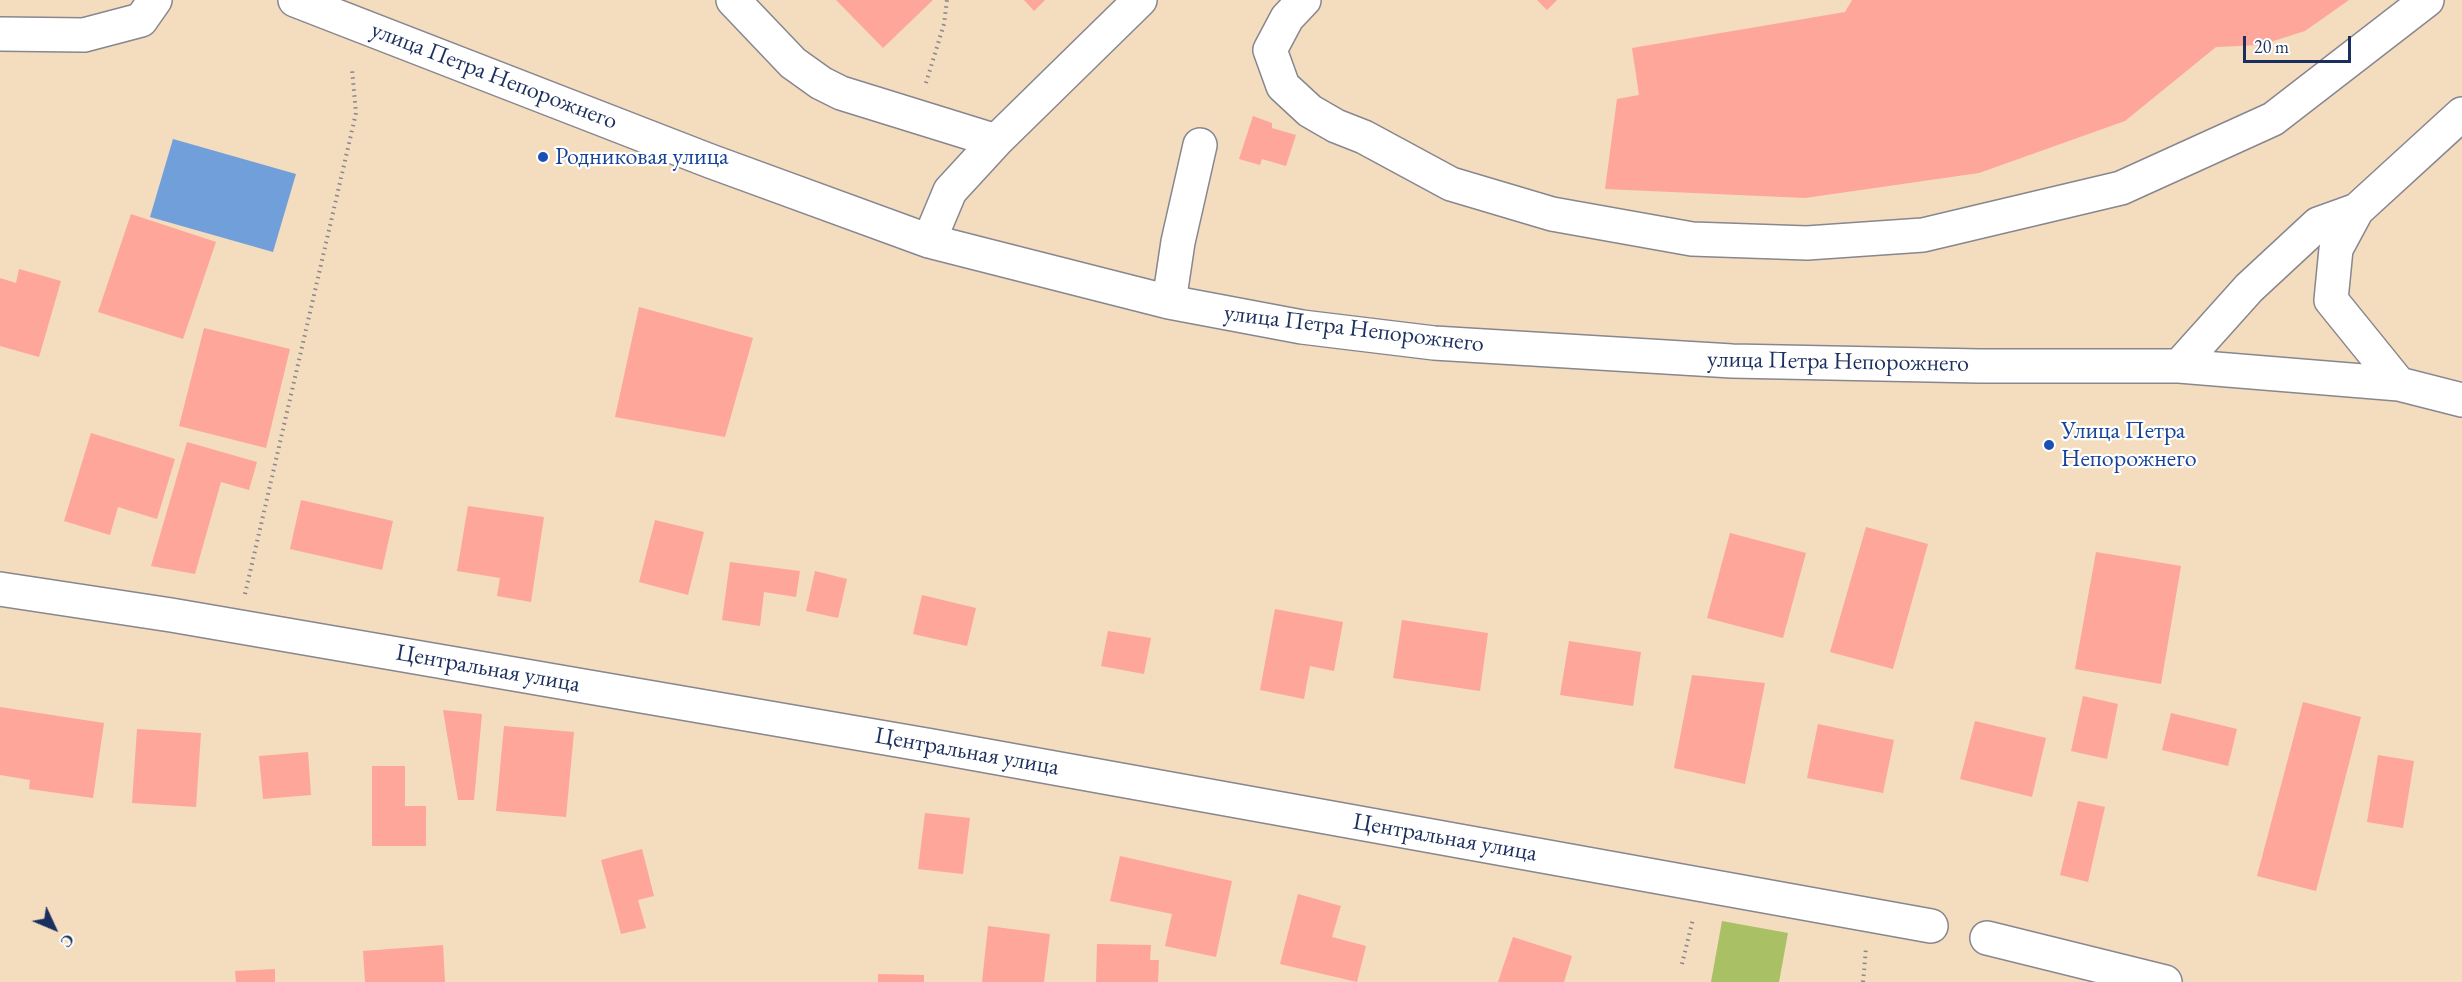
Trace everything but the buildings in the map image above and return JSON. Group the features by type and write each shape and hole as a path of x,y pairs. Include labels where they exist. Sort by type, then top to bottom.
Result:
{"street":[{"path":"0,34 84,35 141,20 155,0"},
{"name":"улица Петра Непорожнего","path":"295,0 710,161 929,241 1169,302 1302,327 1458,345 1732,361 1979,366 2179,366 2399,384 2462,400"},
{"path":"733,0 793,63 814,79 841,93 996,141"},
{"path":"929,241 950,191 996,141 1140,0"},
{"path":"1304,0 1287,18 1270,50 1283,86 1310,111 1451,184 1552,214 1692,238 1807,243 1923,235 2121,188 2273,119 2427,0"},
{"path":"2399,384 2331,300 2336,249 2356,210 2462,114"},
{"path":"1169,302 1178,242 1200,145"},
{"path":"2179,366 2248,288 2318,224 2356,210"},
{"name":"Центральная улица","path":"0,589 237,626 920,744 1931,926"},
{"path":"1987,938 2165,982"}],"path":[{"path":"912,114 927,80 944,24 947,0"},
{"path":"237,626 356,113 352,69"},
{"path":"1682,964 1702,884"}],"green space":[{"path":"1722,921 1788,933 1779,982 1711,982"}],"water":[{"path":"173,139 296,174 273,252 150,217"}],"place":[{"name":"Родниковая улица","path":"543,157"},
{"name":"Улица Петра Непорожнего","path":"2049,445"}]}
